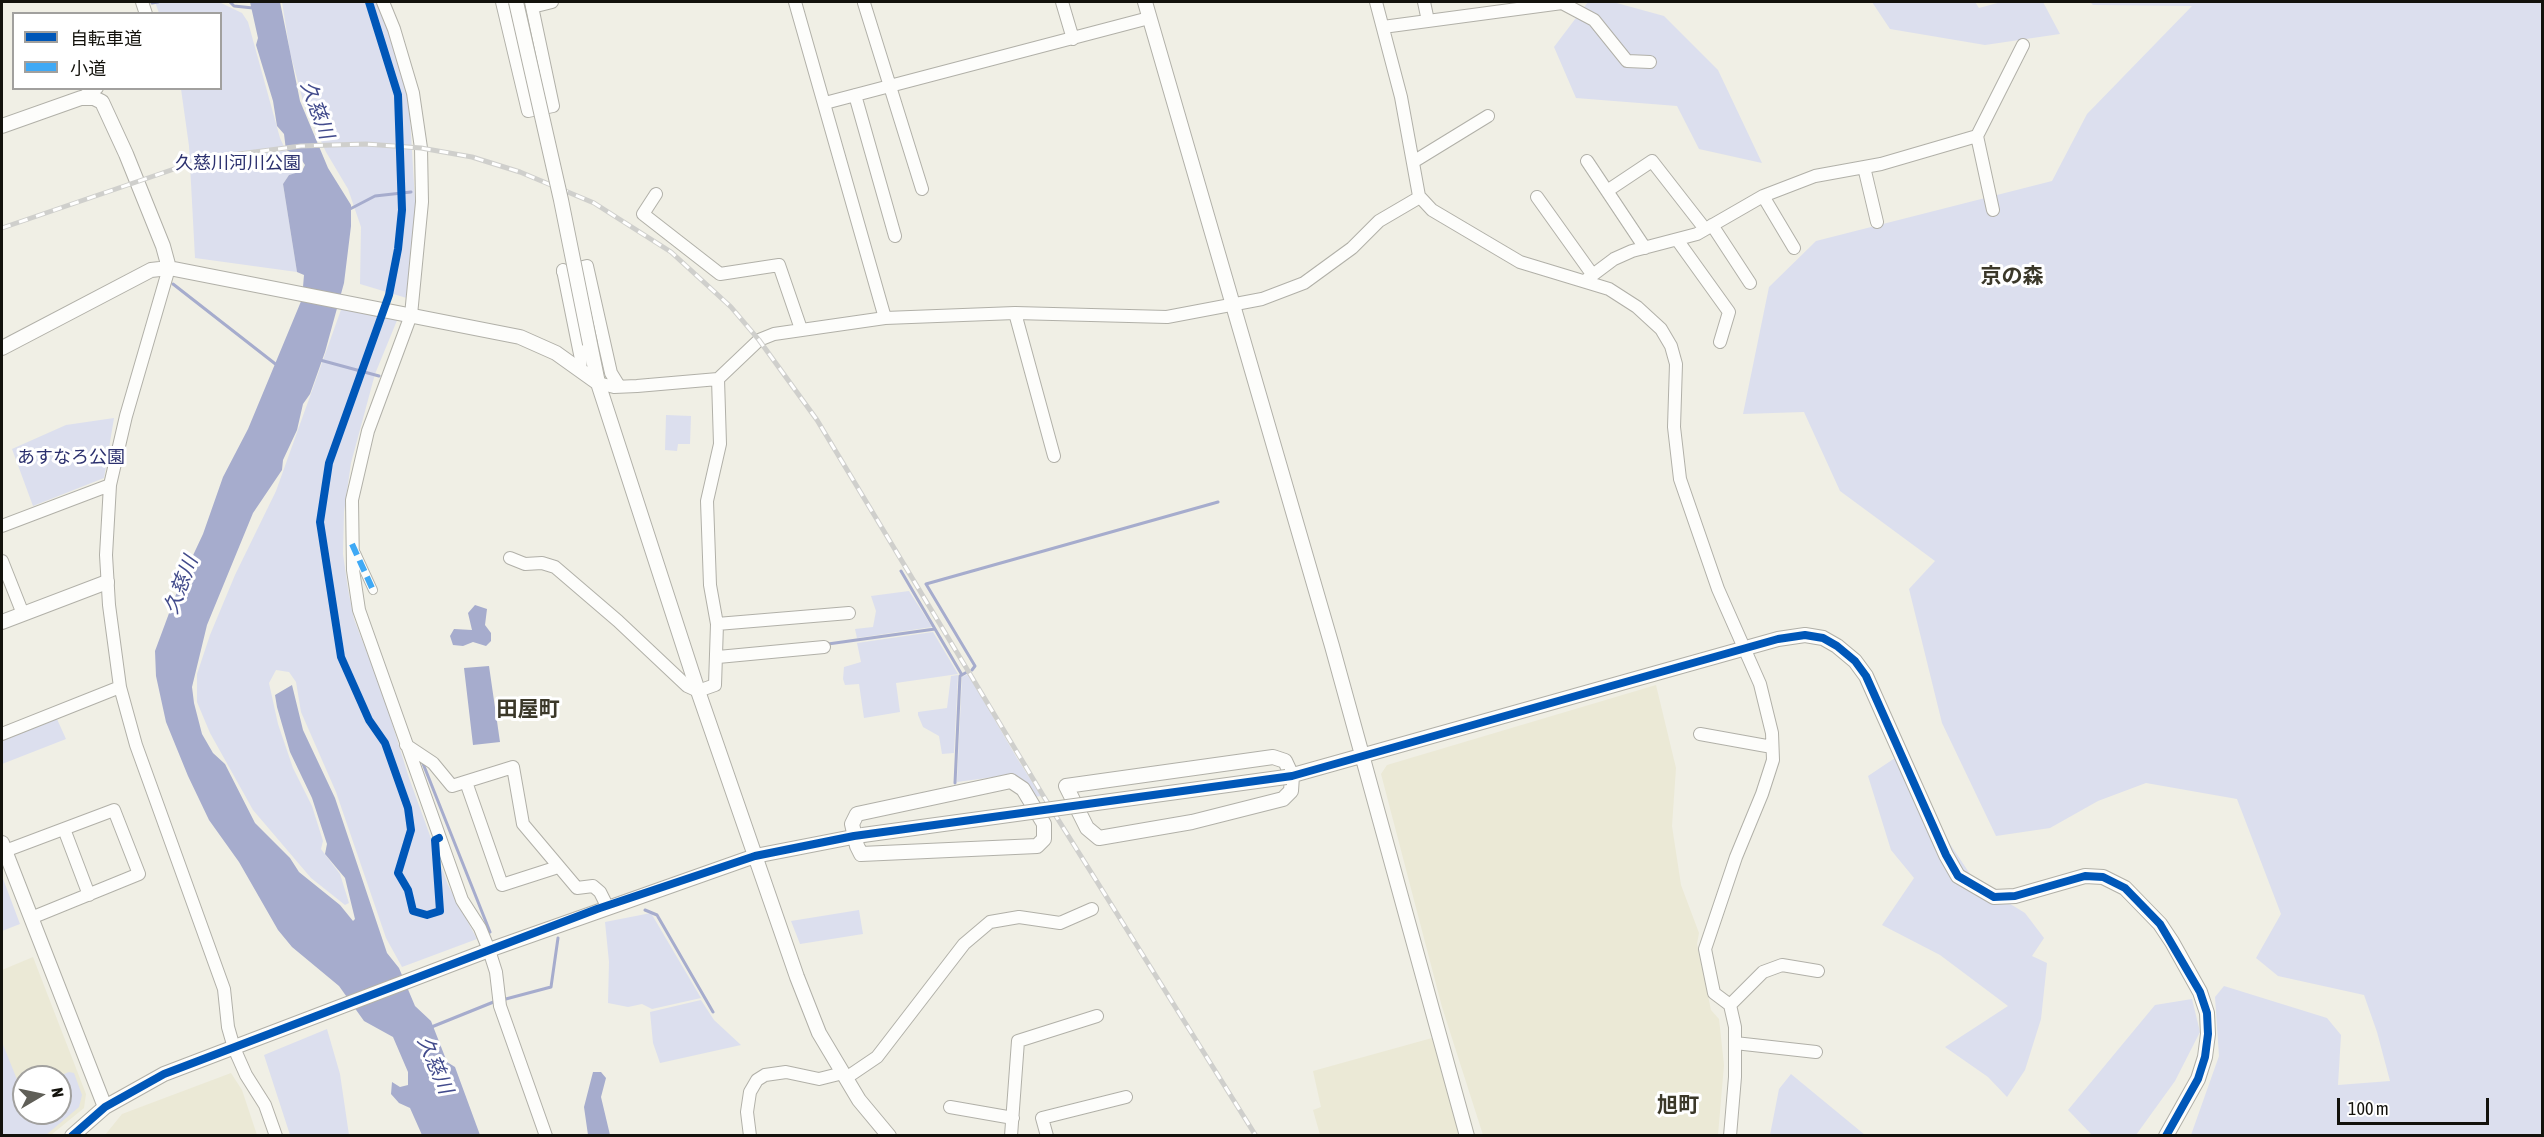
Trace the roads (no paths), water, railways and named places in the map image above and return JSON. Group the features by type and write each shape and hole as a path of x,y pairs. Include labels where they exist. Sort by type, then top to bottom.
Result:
{"street":[{"path":"383,2 412,88 421,148 422,202 404,313 368,431 352,500 353,570 359,610 462,900 480,928 483,953 496,972 500,1006 546,1136"},
{"path":"502,2 528,111 553,106 532,4 552,2"},
{"path":"516,2 561,200 598,382 698,691 819,1033 859,1100 889,1136"},
{"path":"795,2 885,318"},
{"path":"1062,2 1073,39"},
{"path":"1145,2 1363,756 1467,1136"},
{"path":"1376,2 1401,97 1420,197 1431,210 1520,262 1589,277 1637,307 1661,329 1671,346 1676,364 1674,427 1680,479 1718,589 1767,703 1773,760 1762,794 1736,857 1705,949 1714,993 1730,1005 1735,1027 1730,1136"},
{"path":"1424,2 1428,21"},
{"path":"864,3 888,87 922,189"},
{"path":"1383,27 1428,21 1485,7 1562,3 1594,20 1627,61 1650,62"},
{"path":"825,103 1149,18"},
{"path":"1993,210 1977,136 2022,45"},
{"path":"2,126 81,98 94,90"},
{"path":"855,95 895,236"},
{"path":"81,98 94,98 107,110 173,268 126,416 110,485 107,582 120,687 136,746 224,989 228,1027 234,1048 246,1075 266,1105 276,1136"},
{"path":"1413,162 1488,116"},
{"path":"1589,277 1614,259 1645,248 1678,241 1709,227 1762,196 1815,176 1864,167 1977,136"},
{"path":"1587,161 1645,248"},
{"path":"1607,191 1652,161 1709,227 1750,283"},
{"path":"1864,167 1877,222"},
{"path":"656,194 643,214 720,274 780,265 801,329"},
{"path":"1762,196 1794,248"},
{"path":"2,348 152,270 173,268 520,337 556,353 598,382 619,387 718,379 759,340 801,329 885,318 1015,313 1167,317 1262,299 1304,283 1352,248 1379,221 1420,197"},
{"path":"1537,197 1589,277"},
{"path":"1678,241 1729,312 1720,342"},
{"path":"580,370 581,359 563,271 586,266 611,373 619,387"},
{"path":"1015,313 1054,456"},
{"path":"510,558 525,564 542,563 555,567 618,621 687,686 698,691 715,685 717,624 710,585 707,501 720,444 718,379"},
{"path":"2,526 110,485"},
{"path":"352,544 373,590"},
{"path":"2,561 23,614"},
{"path":"2,622 107,582"},
{"path":"717,624 849,613"},
{"path":"72,1136 105,1107 164,1074 607,906 755,856 859,836 1289,776 1778,639 1805,635 1823,638 1837,646 1855,661 1866,676 1946,855 1958,876 1994,897 2015,896 2040,890 2066,879 2085,876 2103,877 2125,888 2160,924 2200,992 2207,1013 2208,1034 2205,1057 2198,1079 2166,1136"},
{"path":"717,657 824,647"},
{"path":"2,734 120,687"},
{"path":"1700,734 1772,747"},
{"path":"406,745 432,763 452,786 513,767 523,824 577,888 593,886 600,892 607,906"},
{"path":"1274,757 1285,761 1289,776 1291,791 1282,799 1192,822 1099,838 1087,828 1066,786 1274,757"},
{"path":"1011,781 1023,789 1033,802 1044,824 1044,839 1037,846 861,854 859,836 852,824 857,814 1011,781"},
{"path":"466,782 502,885 558,867"},
{"path":"31,918 139,874 114,810 64,829 3,847 105,1107"},
{"path":"64,829 89,895"},
{"path":"750,1136 747,1112 750,1092 757,1080 765,1075 786,1072 819,1078 845,1076 877,1057 964,944 990,922 1019,917 1059,923 1092,909"},
{"path":"1730,1005 1763,972 1782,965 1818,971"},
{"path":"1011,1136 1018,1041 1097,1016"},
{"path":"1735,1043 1816,1052"},
{"path":"1047,1136 1042,1118 1126,1097"},
{"path":"950,1107 1013,1118"}],"water":[{"name":"久慈川","path":"250,2 280,2 300,101 328,168 351,205 351,226 344,283 325,352 310,394 303,404 297,430 283,460 282,470 253,513 207,625 192,687 194,703 202,734 213,753 225,764 255,823 290,858 299,872 340,905 353,921 355,919 345,878 325,854 327,844 312,798 290,752 277,707 275,695 292,685 303,730 335,798 387,953 399,968 415,1006 431,1021 447,1062 455,1067 480,1135 422,1135 410,1108 399,1103 391,1094 392,1082 400,1087 408,1085 408,1072 393,1037 364,1021 339,986 292,947 278,930 239,862 209,820 166,722 156,676 155,651 181,581 203,534 223,477 248,429 302,299 304,275 297,272 283,184 289,175 302,171 305,165 299,156 286,150 284,134 277,126 273,101 256,45 258,38"},
{"path":"475,605 487,609 485,625 491,633 491,641 486,646 473,642 463,646 453,645 450,636 454,629 472,630 468,613"},
{"path":"489,666 500,742 473,745 464,668"},
{"path":"593,1072 601,1072 606,1078 601,1097 610,1135 588,1135 584,1107"}],"waterway":[{"path":"152,3 158,2"},
{"path":"230,2 234,6 253,8"},
{"path":"350,209 375,196 411,192"},
{"path":"173,284 278,366"},
{"path":"320,360 379,376"},
{"path":"972,670 975,666 926,584 1218,502"},
{"path":"901,571 962,675"},
{"path":"828,644 935,629"},
{"path":"955,783 960,676 967,672"},
{"path":"422,761 490,932"},
{"path":"645,910 657,915 713,1012"},
{"path":"502,1000 551,987 558,938"},
{"name":"久慈川","path":"429,1028 496,1001"}],"railway":[{"path":"2,228 180,167 239,154 301,146 366,144 421,148 472,157 520,172 594,203 671,252 731,307 759,340 817,420 1044,797 1256,1136"}],"district":[{"name":"京の森","path":"2012,276"},
{"name":"田屋町","path":"528,709"},
{"name":"旭町","path":"1678,1105"}],"park label":[{"name":"久慈川河川公園","path":"238,163"},
{"name":"あすなろ公園","path":"71,457"}]}
